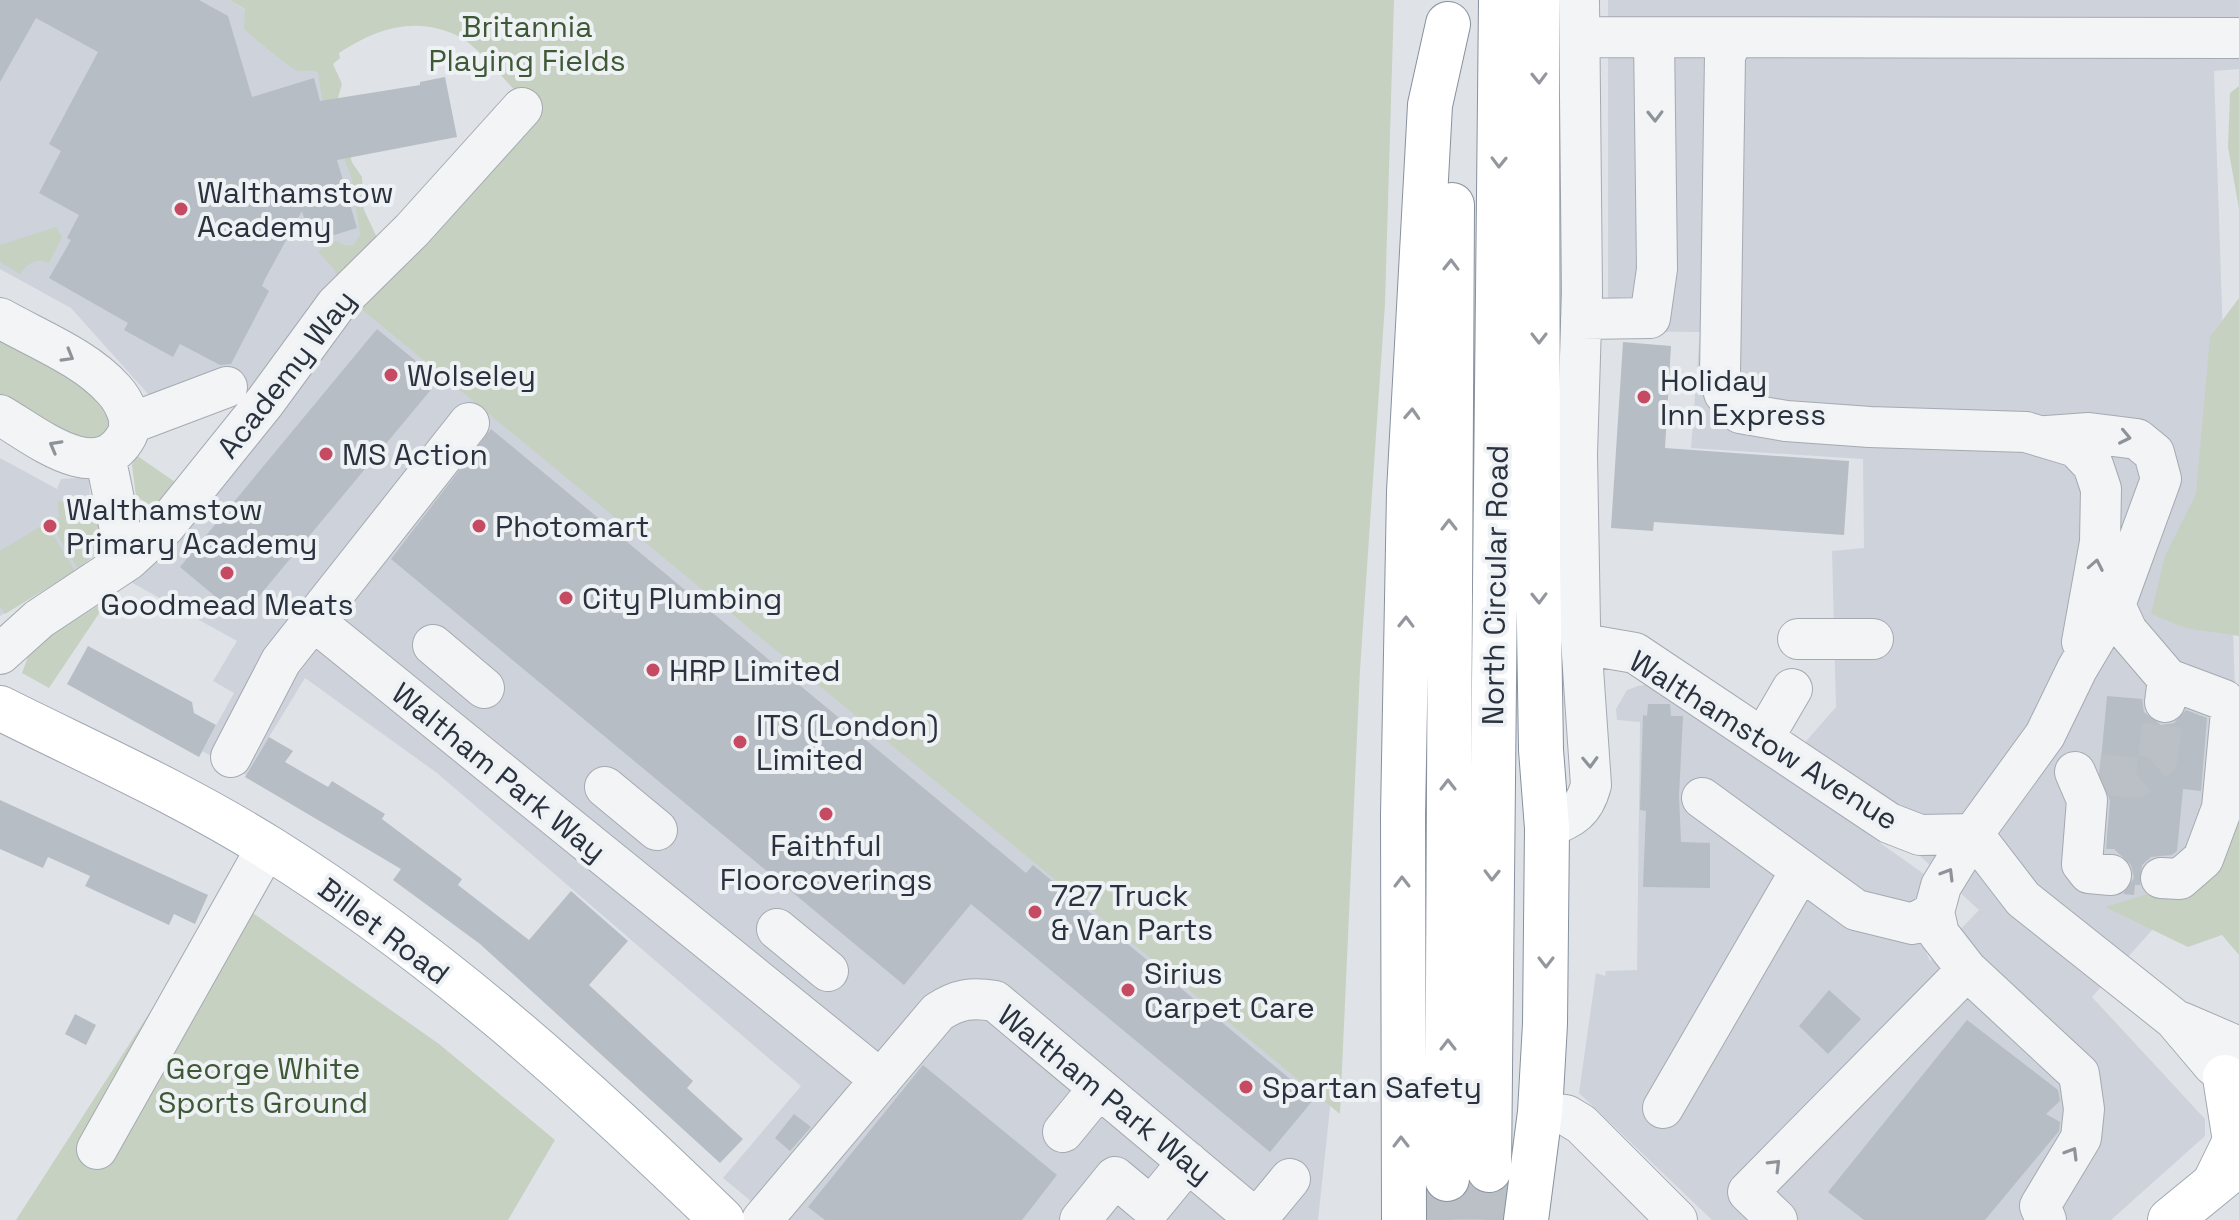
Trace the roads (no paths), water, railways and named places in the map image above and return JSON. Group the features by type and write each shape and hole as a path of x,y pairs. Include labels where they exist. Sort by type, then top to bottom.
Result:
{"main road":[{"name":"North Circular Road","path":"1448,12 1453,111 1468,1174 1501,0"},
{"path":"1526,1220 1540,1112 1545,1024 1547,828 1541,750 1538,563 1537,0"},
{"path":"1404,1220 1403,815 1409,492 1430,105 1448,12"},
{"name":"Billet Road","path":"0,708 187,800 267,847 398,939 548,1058 706,1214"},
{"path":"2170,1220 2227,1192 2235,1141 2234,1071"}],"street":[{"name":"Walthamstow Avenue","path":"1547,828 1575,816 1585,806 1591,785 1581,634 1577,454 1581,319 1579,19"},
{"path":"1579,19 1654,38 1732,40 1742,35 2239,38"},
{"path":"1581,319 1650,318 1657,269 1654,38"},
{"path":"1732,40 1725,56 1720,361 1724,393 1740,413 1786,421 2047,436 2124,435 2148,446 2157,460 2161,479 2156,498 2115,605 2077,669 2045,735 1973,834 1941,886 1934,912 1939,934 1967,970 2079,1074 2084,1109 2081,1138 2040,1206 2042,1219"},
{"name":"Academy Way","path":"0,654 39,619 128,560 186,500 265,402 336,305 412,230 522,108"},
{"path":"0,318 98,374 117,393 129,415 129,424 119,449 105,458 73,456 0,415"},
{"path":"129,424 227,387"},
{"path":"231,757 281,661 469,423"},
{"path":"2047,436 2076,447 2093,465 2100,482 2100,542 2077,669"},
{"path":"105,458 128,560"},
{"path":"2115,605 2127,631 2167,691 2224,700 2231,712 2222,808 2203,859 2180,879 2161,878"},
{"name":"Waltham Park Way","path":"314,621 881,1080"},
{"name":"Walthamstow Avenue","path":"1581,634 1635,653 1889,823 1920,835 1973,834"},
{"path":"1798,639 1873,639"},
{"path":"421,709 458,667"},
{"path":"1764,737 1792,689"},
{"path":"2010,783 2087,773 2082,864 2089,873 2111,875"},
{"path":"1702,798 1856,910 1878,918 1913,924 1934,912"},
{"path":"599,852 632,809"},
{"path":"1973,834 2023,899 2234,1071"},
{"path":"97,1149 267,847"},
{"path":"1663,1108 1801,870"},
{"path":"771,991 803,950"},
{"path":"1777,1220 1748,1192 1967,970"},
{"name":"Waltham Park Way","path":"762,1220 938,1012 954,1002 975,997 995,1001 1257,1220 1290,1179"},
{"path":"1063,1132 1099,1088"},
{"path":"1540,1112 1566,1115 1581,1124 1677,1220"},
{"path":"1080,1220 1115,1177 1151,1207 1188,1162"}],"tunnel":[{"path":"2099,774 2136,778 2158,758 2165,702"},
{"path":"1488,1220 1489,1170"},
{"path":"1447,1179 1448,1220"}],"place":[{"name":"Walthamstow Academy","path":"181,209"},
{"name":"Wolseley","path":"391,375"},
{"name":"Holiday Inn Express","path":"1644,397"},
{"name":"MS Action","path":"326,454"},
{"name":"Walthamstow Primary Academy","path":"50,526"},
{"name":"Photomart","path":"479,526"},
{"name":"Goodmead Meats","path":"227,573"},
{"name":"City Plumbing","path":"566,598"},
{"name":"HRP Limited","path":"653,670"},
{"name":"ITS (London) Limited","path":"740,742"},
{"name":"Faithful Floorcoverings","path":"826,814"},
{"name":"727 Truck & Van Parts","path":"1035,912"},
{"name":"Sirius Carpet Care","path":"1128,990"},
{"name":"Spartan Safety","path":"1246,1087"}],"park label":[{"name":"Britannia Playing Fields","path":"527,43"},
{"name":"George White Sports Ground","path":"263,1085"}]}
